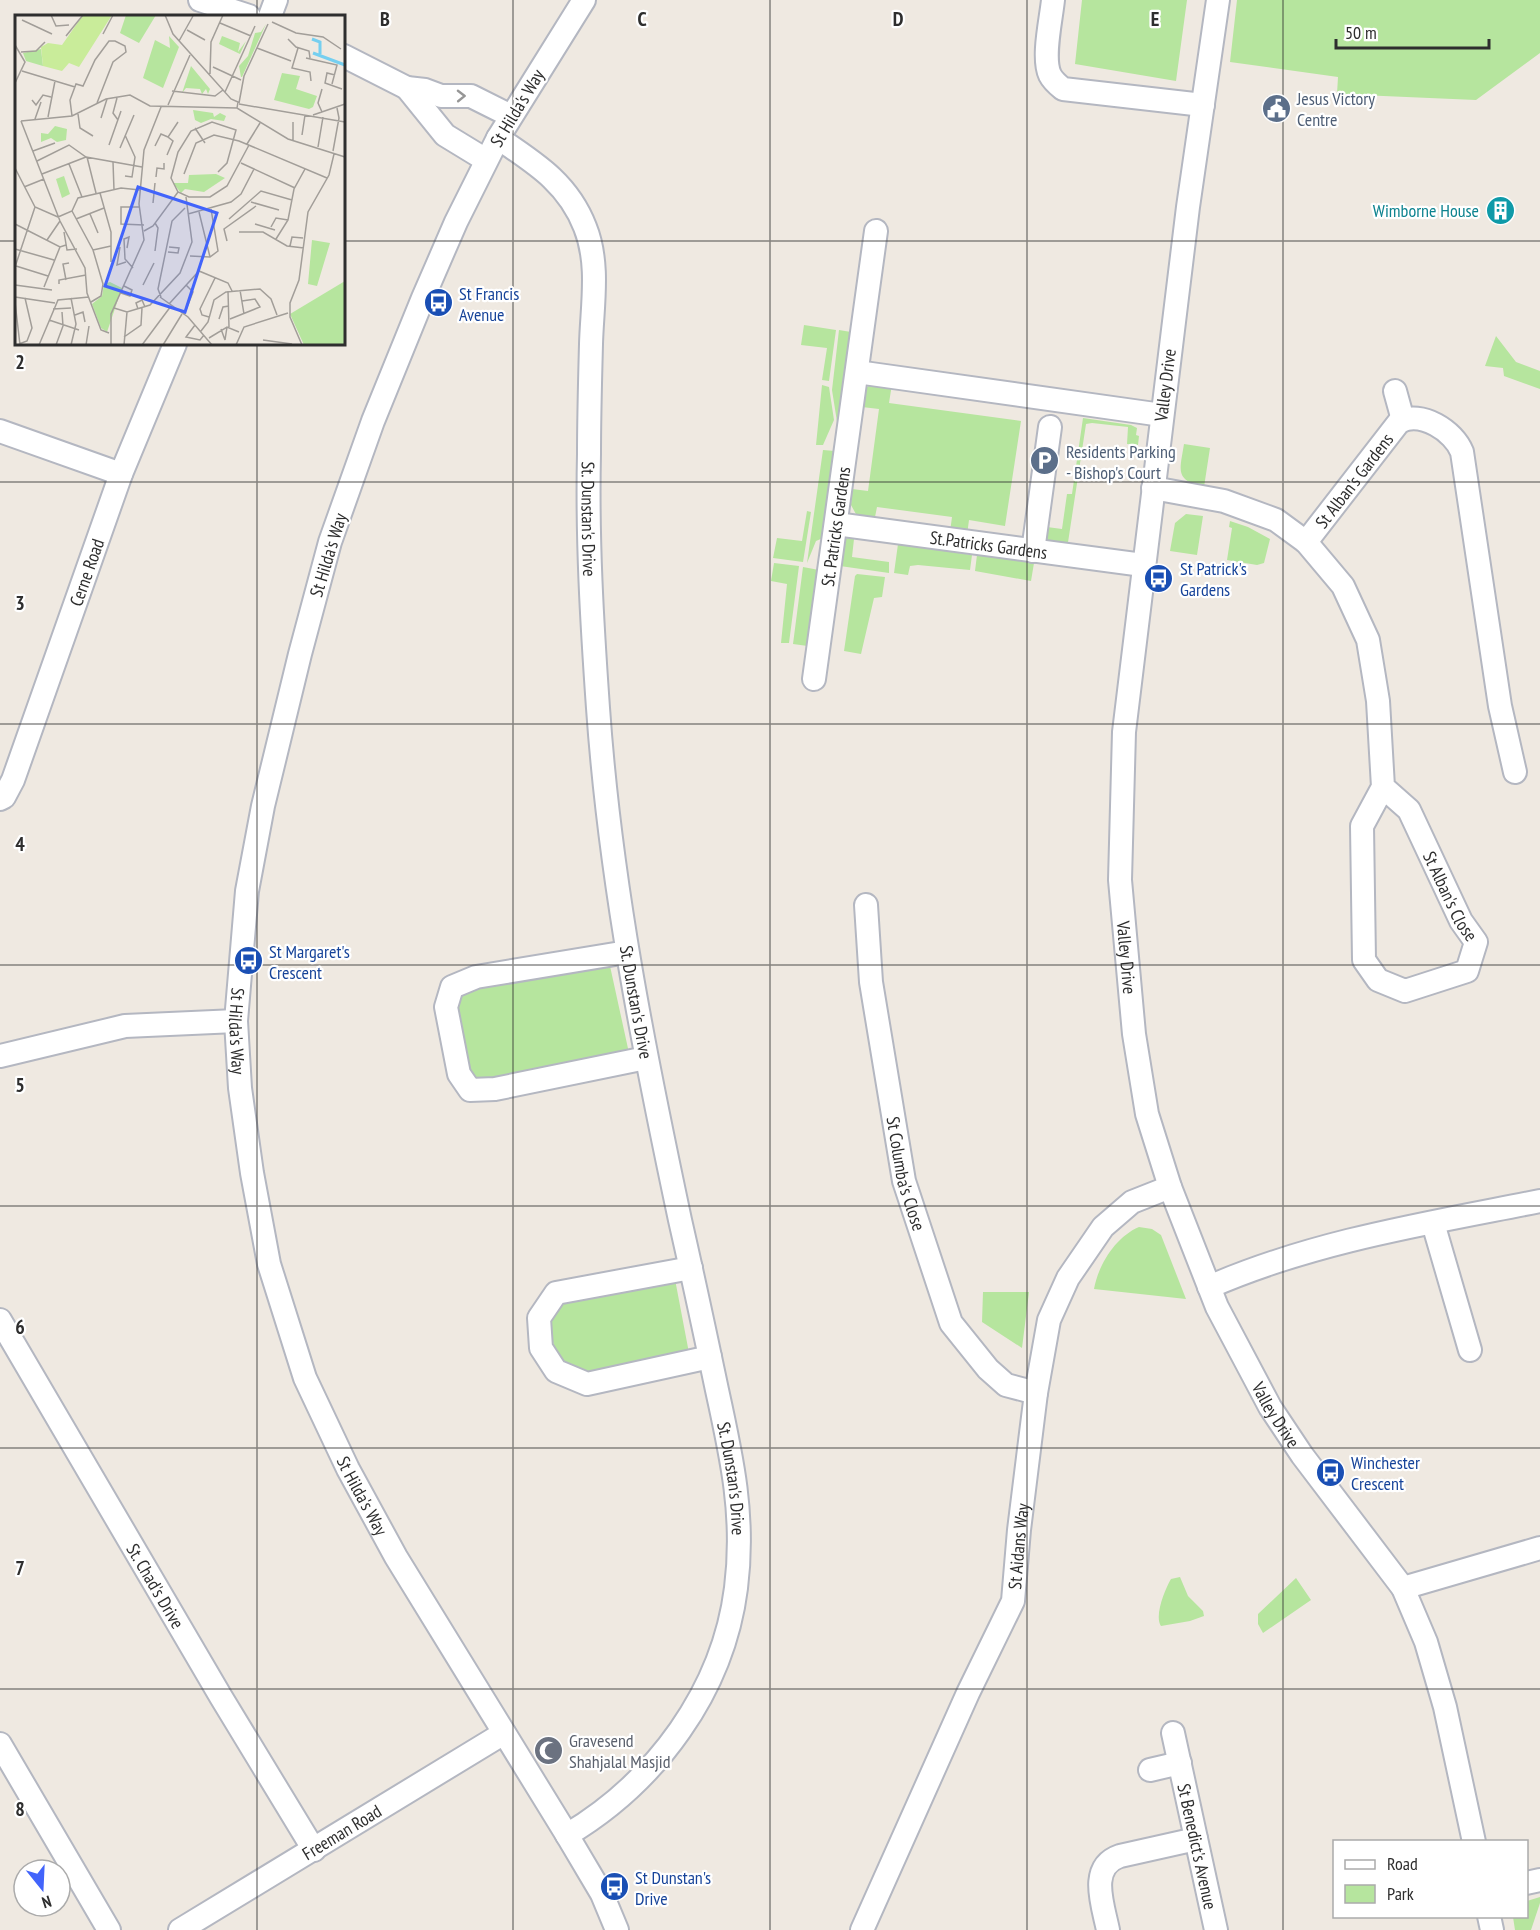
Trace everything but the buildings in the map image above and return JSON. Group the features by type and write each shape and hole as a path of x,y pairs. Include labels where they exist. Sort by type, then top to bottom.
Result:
{"street":[{"path":"200,0 246,15"},
{"path":"270,15 276,0"},
{"name":"St Hilda's Way","path":"584,0 498,138 456,222 373,421 330,542 300,654 261,817 246,891 236,1021 240,1088 252,1173 269,1264 304,1378 348,1469 396,1557 605,1899 617,1930"},
{"path":"1053,0 1046,62 1049,74 1063,89 1203,105"},
{"name":"Valley Drive","path":"1218,0 1188,207 1124,732 1120,880 1134,1034 1147,1113 1170,1187 1217,1307 1270,1407 1302,1455 1403,1588 1426,1642 1445,1707 1474,1840"},
{"path":"345,57 407,88 425,90 441,96 471,96 511,116"},
{"path":"407,88 445,135 486,160"},
{"name":"St. Dunstan's Drive","path":"498,138 535,162 564,190 582,220 592,252 594,288 588,458 590,587 600,742 627,952 646,1058 733,1466 740,1521 736,1590 724,1642 700,1697 664,1752 641,1778 609,1808 567,1835"},
{"name":"St. Patricks Gardens","path":"814,679 876,231"},
{"name":"Cerne Road","path":"0,799 4,797 13,780 121,474 175,345"},
{"path":"856,372 1162,415"},
{"name":"St Alban's Gardens","path":"1306,542 1391,431 1414,419 1395,391"},
{"path":"1414,419 1443,430 1461,450 1500,706 1515,772"},
{"path":"1033,551 1050,427"},
{"path":"0,430 121,474"},
{"path":"1153,488 1224,501 1276,520 1306,542 1343,586 1368,640 1378,702 1383,787"},
{"name":"St.Patricks Gardens","path":"836,524 1143,565"},
{"name":"St Alban's Close","path":"1383,787 1409,810 1461,921 1476,942 1467,971 1405,991 1378,980 1364,960 1362,826 1383,787"},
{"name":"St Columba's Close","path":"866,905 871,982 904,1181 951,1323 988,1369 1006,1385 1036,1393"},
{"path":"627,952 476,977 452,987 446,1007 459,1074 470,1090 495,1089 646,1058"},
{"path":"0,1056 125,1026 236,1021"},
{"name":"St Aidans Way","path":"862,1930 968,1693 1013,1601 1019,1530 1036,1393 1049,1320 1068,1278 1103,1227 1132,1202 1170,1187"},
{"path":"1209,1287 1310,1250 1540,1200"},
{"path":"1433,1223 1470,1350"},
{"path":"691,1268 556,1293 539,1318 541,1348 556,1371 587,1384 710,1357"},
{"name":"St. Chad's Drive","path":"0,1320 221,1697 314,1850"},
{"path":"1403,1588 1540,1548"},
{"name":"St Benedict's Avenue","path":"1173,1732 1216,1930"},
{"name":"Freeman Road","path":"180,1930 504,1733"},
{"path":"0,1744 109,1930"},
{"name":"St Benedict's Avenue","path":"1149,1770 1180,1763"},
{"path":"1108,1930 1100,1885 1102,1870 1109,1861 1120,1856 1196,1839"}],"green space":[{"path":"1082,0 1187,0 1176,81 1075,64"},
{"path":"1237,0 1540,0 1540,53 1476,100 1337,94 1338,77 1230,62"},
{"path":"804,325 836,330 829,381 822,380 827,348 801,345"},
{"path":"839,330 851,332 841,447 832,390"},
{"path":"1496,336 1516,362 1540,371 1540,389 1504,376 1503,368 1485,366"},
{"path":"872,383 892,384 889,403 1021,421 1005,526 969,520 967,535 950,532 952,517 877,507 874,522 857,516 851,505 852,489 868,491 879,409 862,407 864,390"},
{"path":"822,385 829,387 834,420 823,445 816,445"},
{"path":"1083,418 1131,425 1137,428 1138,445 1127,444 1128,427 1086,424 1067,549 1046,543 1047,527 1062,529 1067,494 1072,494"},
{"path":"1184,444 1210,448 1204,487 1188,481 1181,473"},
{"path":"823,450 835,451 823,538 816,541 807,563"},
{"path":"807,511 811,512 803,562 773,558 777,538 802,541"},
{"path":"1186,514 1203,516 1197,555 1170,551 1175,523"},
{"path":"1230,521 1248,527 1270,539 1264,563 1257,565 1227,560 1232,528 1229,527"},
{"path":"850,537 854,539 852,557 889,562 889,573 840,566 844,540"},
{"path":"898,544 972,555 970,570 918,565 910,566 908,575 894,573"},
{"path":"977,555 1034,563 1031,581 975,571"},
{"path":"774,563 799,566 789,643 781,643 787,584 771,581"},
{"path":"803,567 819,570 815,647 793,644"},
{"path":"857,574 885,577 882,597 874,598 861,654 844,651"},
{"path":"610,966 629,1053 484,1083 474,1080 466,1069 452,1003 460,989"},
{"path":"1139,1227 1152,1229 1161,1235 1186,1299 1094,1289 1099,1271 1109,1253 1122,1238"},
{"path":"674,1274 689,1353 605,1373 578,1374 557,1363 549,1320 561,1300"},
{"path":"983,1292 1029,1292 1022,1348 982,1322"},
{"path":"1180,1577 1188,1596 1203,1611 1204,1616 1161,1626 1159,1616 1163,1596 1171,1579"},
{"path":"1296,1578 1311,1600 1263,1633 1258,1624 1258,1614"},
{"path":"1540,1897 1531,1930 1515,1930 1513,1918 1528,1918 1528,1901"}],"place":[{"name":"Jesus Victory Centre","path":"1276,108"},
{"name":"Wimborne House","path":"1500,210"},
{"name":"St Francis Avenue","path":"438,303"},
{"name":"Residents Parking - Bishop's Court","path":"1045,461"},
{"name":"St Patrick's Gardens","path":"1159,578"},
{"name":"St Margaret's Crescent","path":"248,961"},
{"name":"Winchester Crescent","path":"1330,1472"},
{"name":"Gravesend Shahjalal Masjid","path":"548,1750"},
{"name":"St Dunstan's Drive","path":"614,1887"}]}
